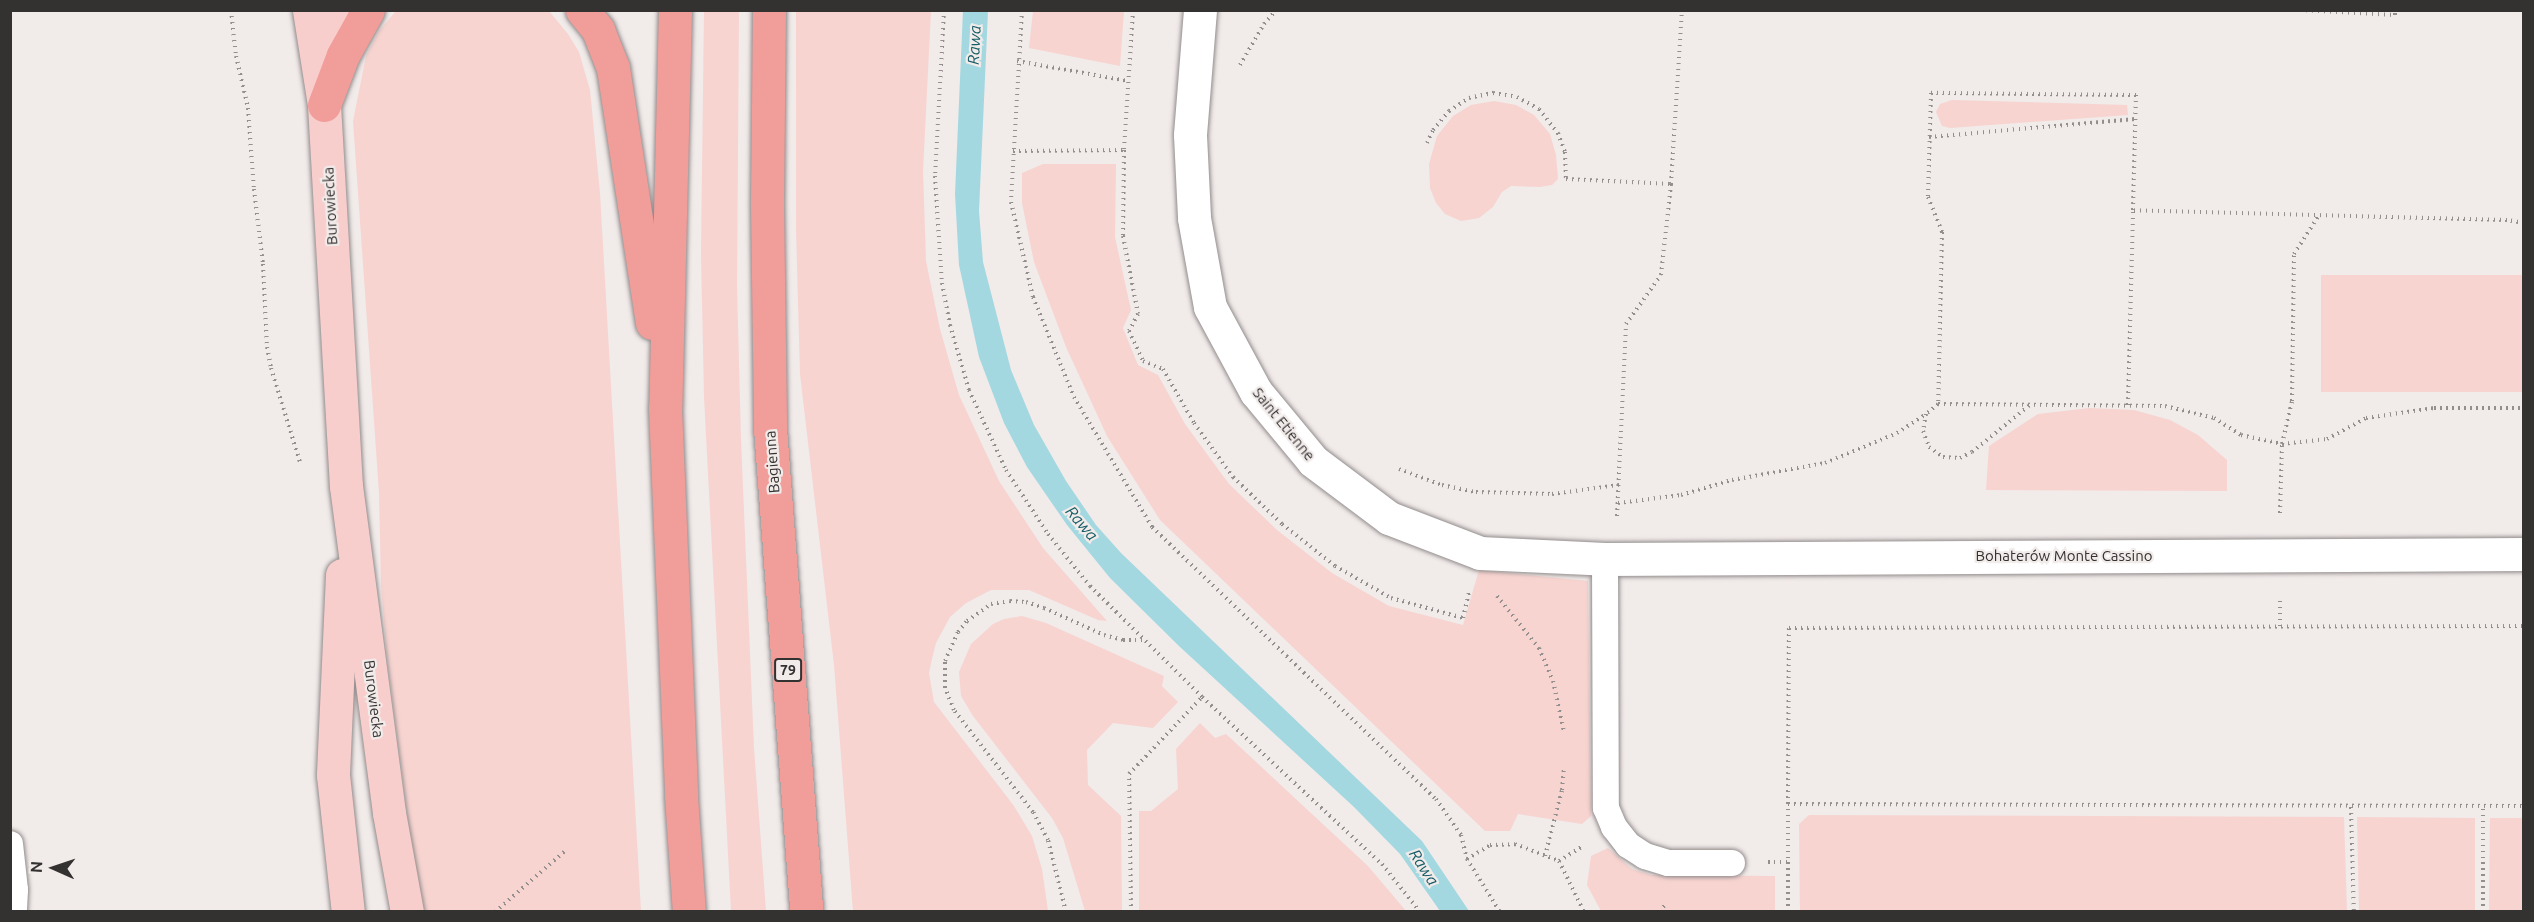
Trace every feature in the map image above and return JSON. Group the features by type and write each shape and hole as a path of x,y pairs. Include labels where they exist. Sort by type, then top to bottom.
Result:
{"main road":[{"path":"324,105 342,55 368,10"},
{"path":"582,10 598,30 613,68 665,408"},
{"path":"675,10 665,408 681,796 689,912"},
{"name":"Bagienna","path":"769,10 767,204 770,428 806,912"}],"street":[{"name":"Burowiecka","path":"309,10 324,105 346,486 389,813 407,912"},
{"name":"Burowiecka","path":"324,105 341,10"},
{"name":"Saint Etienne","path":"1200,10 1190,135 1194,218 1210,307 1256,392 1313,461 1389,518 1480,553 1605,559"},
{"name":"Burowiecka","path":"346,486 333,775 348,912"},
{"name":"Bohaterów Monte Cassino","path":"1605,559 2523,554"},
{"path":"328,912 333,775"}],"lane":[{"path":"1605,559 1606,808 1614,827 1628,845 1645,856 1668,863 1732,862"},
{"path":"10,844 15,890 14,912"}],"path":[{"path":"231,10 236,56 248,108 254,189 264,264 267,347 302,468"},
{"path":"944,10 935,176 942,283 960,360 992,441 1021,496 1070,565 1202,697 1382,864 1420,912"},
{"path":"1022,10 1017,61 1011,202 1033,297 1074,397 1107,456 1152,527 1436,799 1461,835 1467,859 1500,912"},
{"path":"1237,70 1264,24 1276,10"},
{"path":"1617,522 1626,324 1661,275 1671,184 1682,10"},
{"path":"2300,10 2395,15 2395,10"},
{"path":"1017,61 1128,81"},
{"path":"1426,143 1433,130 1449,111 1469,98 1493,93 1517,97 1539,109 1558,133 1565,152 1566,179 1671,184"},
{"path":"1938,404 1942,232 1928,197 1931,93 2136,95 2128,405"},
{"path":"1929,136 2135,119"},
{"path":"1013,151 1124,150"},
{"path":"2133,210 2507,220 2523,224"},
{"path":"2280,514 2282,444 2292,401 2294,254 2319,215"},
{"path":"1618,503 1681,495 1731,480 1825,463 1897,433 1938,404 2165,406 2214,417 2241,435 2282,444 2327,438 2366,418 2411,411 2434,408 2523,408"},
{"path":"1926,414 1923,431 1929,447 1943,457 1960,458 1972,452 2031,404"},
{"path":"1393,466 1442,485 1476,492 1552,494 1618,484"},
{"path":"1491,590 1519,621 1539,648 1553,681 1563,716 1565,740"},
{"path":"1066,912 1048,840 1033,812 954,710 945,688 945,661 957,632 967,621 991,604 1010,601 1026,602 1044,608 1104,635 1123,640 1143,640"},
{"path":"1788,912 1789,627 2523,626"},
{"path":"1131,912 1129,774 1202,697"},
{"path":"1545,856 1562,790 1565,762"},
{"path":"1788,804 2523,807"},
{"path":"2483,806 2483,912"},
{"path":"2352,807 2354,912"},
{"path":"1467,859 1490,845 1515,844 1559,861 1584,912"},
{"path":"495,912 566,850"}],"shaded area":[{"path":"396,11 549,11 579,52 590,90 600,193 641,911 420,911 387,658 381,585 379,493 353,121 366,56 379,31"},
{"path":"704,11 739,11 737,287 741,440 754,748 766,911 731,911 704,397 701,254"},
{"path":"796,11 931,11 923,171 926,261 940,329 959,395 999,481 1043,548 1107,621 1098,620 1029,590 991,590 966,603 950,617 936,643 929,673 934,702 1014,806 1032,836 1042,869 1048,911 853,911 834,665 800,374 796,228"},
{"path":"1033,11 1124,11 1120,66 1029,48"},
{"path":"1952,100 2127,105 2128,115 1950,128 1942,126 1936,112 1940,104"},
{"path":"1494,101 1516,105 1534,115 1550,134 1556,155 1558,179 1552,185 1540,187 1511,186 1502,192 1493,207 1479,218 1461,221 1445,214 1436,203 1430,188 1429,164 1437,136 1453,116 1471,105"},
{"path":"1043,164 1116,164 1115,237 1131,310 1123,328 1138,365 1158,375 1185,424 1229,484 1277,530 1332,573 1389,606 1463,625 1479,570 1588,581 1591,816 1582,824 1518,814 1510,831 1485,831 1160,520 1107,436 1066,347 1034,262 1022,203 1022,173"},
{"path":"2321,275 2523,275 2523,392 2321,392"},
{"path":"2089,408 2134,410 2170,420 2198,435 2227,460 2227,491 1986,490 1989,446 2038,414"},
{"path":"1022,616 1046,623 1164,676 1162,686 1178,702 1153,728 1113,723 1087,750 1088,785 1121,816 1122,911 1085,911 1063,838 1052,818 973,716 961,696 959,672 971,644 993,624 1004,619"},
{"path":"1200,723 1215,738 1226,734 1368,866 1406,911 1139,911 1139,811 1151,811 1178,789 1176,749"},
{"path":"1809,815 2344,817 2347,911 1800,911 1799,824"},
{"path":"2357,817 2475,818 2475,911 2359,911"},
{"path":"2490,818 2523,818 2523,911 2489,911"},
{"path":"1608,848 1632,869 1651,875 1775,876 1775,911 1601,911 1587,885 1591,856"}],"water":[{"name":"Rawa","path":"963,10 988,11 979,211 983,262 1011,370 1034,425 1066,481 1096,525 1121,553 1422,841 1469,911 1440,911 1400,854 1354,807 1180,647 1110,578 1067,525 1027,467 1004,423 979,357 959,265 955,194"}]}
